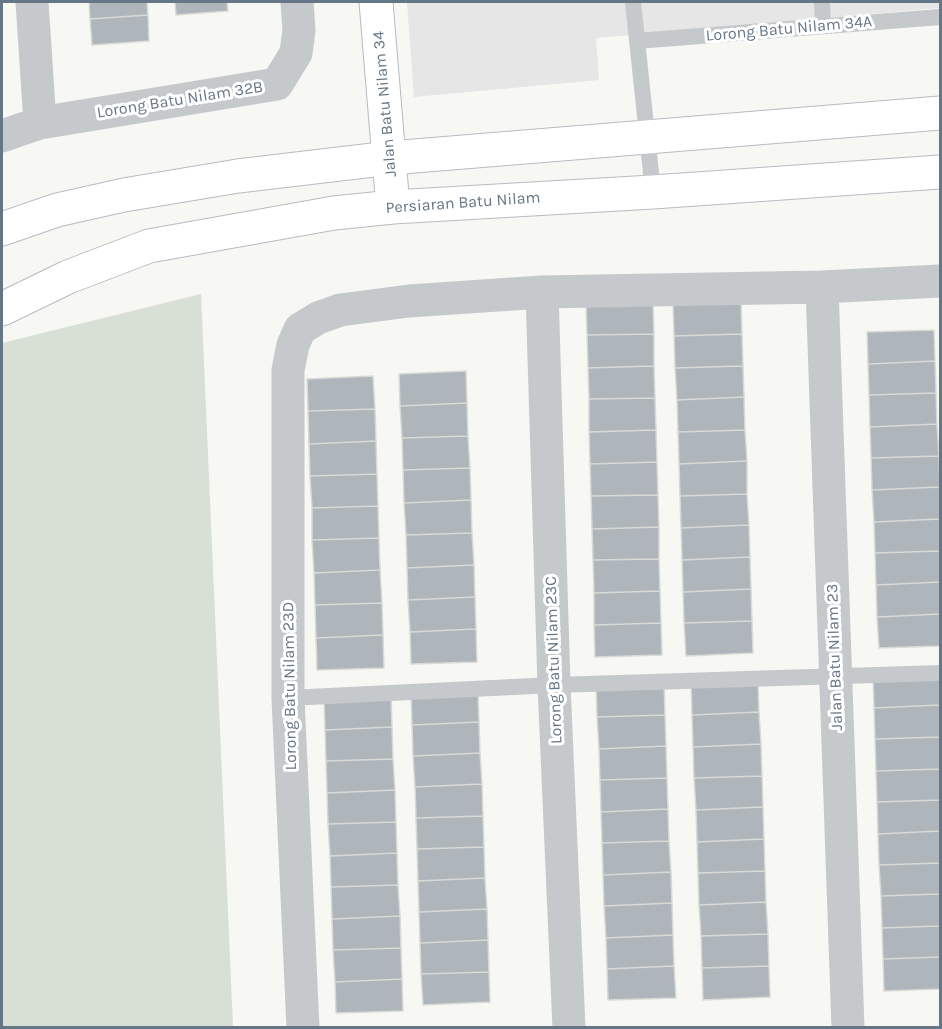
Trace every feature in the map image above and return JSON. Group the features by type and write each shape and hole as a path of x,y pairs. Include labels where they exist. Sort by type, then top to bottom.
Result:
{"main road":[{"name":"Jalan Batu Nilam 34","path":"376,2 393,207"},
{"path":"2,230 57,210 124,195 238,176 390,158 940,113"},
{"name":"Persiaran Batu Nilam","path":"2,309 68,277 149,246 334,213 393,207 940,172"}],"street":[{"path":"32,2 40,123"},
{"name":"Lorong Batu Nilam 32B","path":"2,136 40,123 277,84 296,53 299,30 297,3"},
{"path":"542,292 822,287 940,281"},
{"name":"Jalan Batu Nilam 23","path":"822,287 848,1028"},
{"name":"Lorong Batu Nilam 23D","path":"303,1028 288,698 288,370 292,345 300,329 318,318 340,310 410,301 542,292"},
{"name":"Lorong Batu Nilam 23C","path":"542,292 554,685 569,1028"}],"lane":[{"path":"633,2 653,192"},
{"path":"822,2 823,26"},
{"name":"Lorong Batu Nilam 34A","path":"637,41 940,17"},
{"path":"288,698 554,685 940,673"}],"shaded area":[{"path":"407,2 940,2 940,8 596,38 599,80 414,97"},
{"path":"201,294 233,1027 2,1027 2,343"}],"building":[{"path":"89,2 147,2 148,15 90,19"},
{"path":"175,2 227,2 228,11 176,15"},
{"path":"148,15 149,41 92,45 90,19"},
{"path":"653,301 654,334 587,335 586,303"},
{"path":"741,301 742,334 674,336 673,304"},
{"path":"934,330 935,361 868,364 867,332"},
{"path":"654,334 654,366 588,368 587,335"},
{"path":"742,334 743,366 675,368 674,336"},
{"path":"935,361 936,393 869,395 868,364"},
{"path":"654,366 655,398 589,399 588,368"},
{"path":"743,366 744,397 677,400 675,368"},
{"path":"466,371 467,403 400,406 399,374"},
{"path":"373,376 375,409 308,411 307,379"},
{"path":"936,393 937,424 870,427 869,395"},
{"path":"744,397 745,430 678,432 677,400"},
{"path":"655,398 656,430 589,432 589,399"},
{"path":"467,403 468,436 402,438 400,406"},
{"path":"375,409 376,441 309,444 308,411"},
{"path":"937,424 939,456 871,458 870,427"},
{"path":"656,430 657,462 590,464 589,432"},
{"path":"745,430 747,461 679,464 678,432"},
{"path":"468,436 470,468 403,470 402,438"},
{"path":"376,441 377,474 310,476 309,444"},
{"path":"939,456 940,487 872,490 871,458"},
{"path":"747,461 747,494 680,496 679,464"},
{"path":"657,462 658,495 591,496 590,464"},
{"path":"470,468 471,500 404,503 403,470"},
{"path":"377,474 378,506 312,508 310,476"},
{"path":"940,487 940,519 874,522 872,490"},
{"path":"747,494 749,525 681,528 680,496"},
{"path":"658,495 659,527 592,529 591,496"},
{"path":"471,500 472,533 406,535 404,503"},
{"path":"378,506 379,538 312,540 312,508"},
{"path":"940,519 940,551 875,553 874,522"},
{"path":"749,525 750,557 682,560 681,528"},
{"path":"659,527 659,559 593,560 592,529"},
{"path":"472,533 474,565 407,568 406,535"},
{"path":"379,538 380,570 314,573 312,540"},
{"path":"940,551 940,582 876,585 875,553"},
{"path":"750,557 751,589 683,592 682,560"},
{"path":"659,559 660,591 594,593 593,560"},
{"path":"474,565 475,597 408,600 407,568"},
{"path":"380,570 382,603 315,605 314,573"},
{"path":"940,582 940,614 877,617 876,585"},
{"path":"751,589 752,621 684,623 683,592"},
{"path":"660,591 661,623 594,625 594,593"},
{"path":"475,597 476,629 410,632 408,600"},
{"path":"382,603 383,635 316,638 315,605"},
{"path":"940,614 940,646 879,648 877,617"},
{"path":"752,621 753,653 686,656 684,623"},
{"path":"661,623 662,655 595,657 594,625"},
{"path":"476,629 477,662 411,664 410,632"},
{"path":"383,635 384,668 317,670 316,638"},
{"path":"940,674 940,705 874,708 873,676"},
{"path":"758,681 759,712 692,715 691,683"},
{"path":"664,683 665,715 597,717 596,686"},
{"path":"478,691 479,722 412,725 411,693"},
{"path":"391,696 392,727 325,730 324,698"},
{"path":"940,705 940,737 875,739 874,708"},
{"path":"759,712 761,744 693,747 692,715"},
{"path":"665,715 666,746 599,749 597,717"},
{"path":"479,722 480,753 413,756 412,725"},
{"path":"392,727 393,759 326,761 325,730"},
{"path":"940,737 940,769 876,771 875,739"},
{"path":"761,744 762,776 694,778 693,747"},
{"path":"666,746 667,778 600,780 599,749"},
{"path":"480,753 482,784 415,787 413,756"},
{"path":"393,759 395,790 327,793 326,761"},
{"path":"940,769 940,800 877,802 876,771"},
{"path":"762,776 763,807 696,810 694,778"},
{"path":"667,778 668,809 601,812 600,780"},
{"path":"482,784 483,816 416,818 415,787"},
{"path":"395,790 396,822 328,824 327,793"},
{"path":"940,800 940,831 878,834 877,802"},
{"path":"763,807 764,839 697,842 696,810"},
{"path":"668,809 669,841 602,843 601,812"},
{"path":"483,816 484,847 417,849 416,818"},
{"path":"396,822 397,853 330,856 328,824"},
{"path":"940,831 940,863 879,865 878,834"},
{"path":"764,839 765,871 698,873 697,842"},
{"path":"669,841 671,872 603,875 602,843"},
{"path":"484,847 485,878 418,881 417,849"},
{"path":"397,853 398,885 331,887 330,856"},
{"path":"940,863 940,894 881,896 879,865"},
{"path":"765,871 766,902 699,905 698,873"},
{"path":"671,872 672,903 604,906 603,875"},
{"path":"485,878 487,909 419,912 418,881"},
{"path":"398,885 400,916 332,919 331,887"},
{"path":"940,894 940,926 882,928 881,896"},
{"path":"766,902 768,934 701,936 699,905"},
{"path":"672,903 673,935 606,938 604,906"},
{"path":"487,909 488,940 420,943 419,912"},
{"path":"400,916 401,948 333,950 332,919"},
{"path":"940,926 940,957 883,959 882,928"},
{"path":"768,934 769,966 702,968 701,936"},
{"path":"673,935 674,966 607,969 606,938"},
{"path":"488,940 489,972 421,974 420,943"},
{"path":"401,948 402,979 335,982 333,950"},
{"path":"940,957 940,989 884,991 883,959"},
{"path":"674,966 676,998 608,1000 607,969"},
{"path":"769,966 770,997 703,1000 702,968"},
{"path":"489,972 490,1002 423,1005 421,974"},
{"path":"402,979 403,1011 336,1013 335,982"}]}
